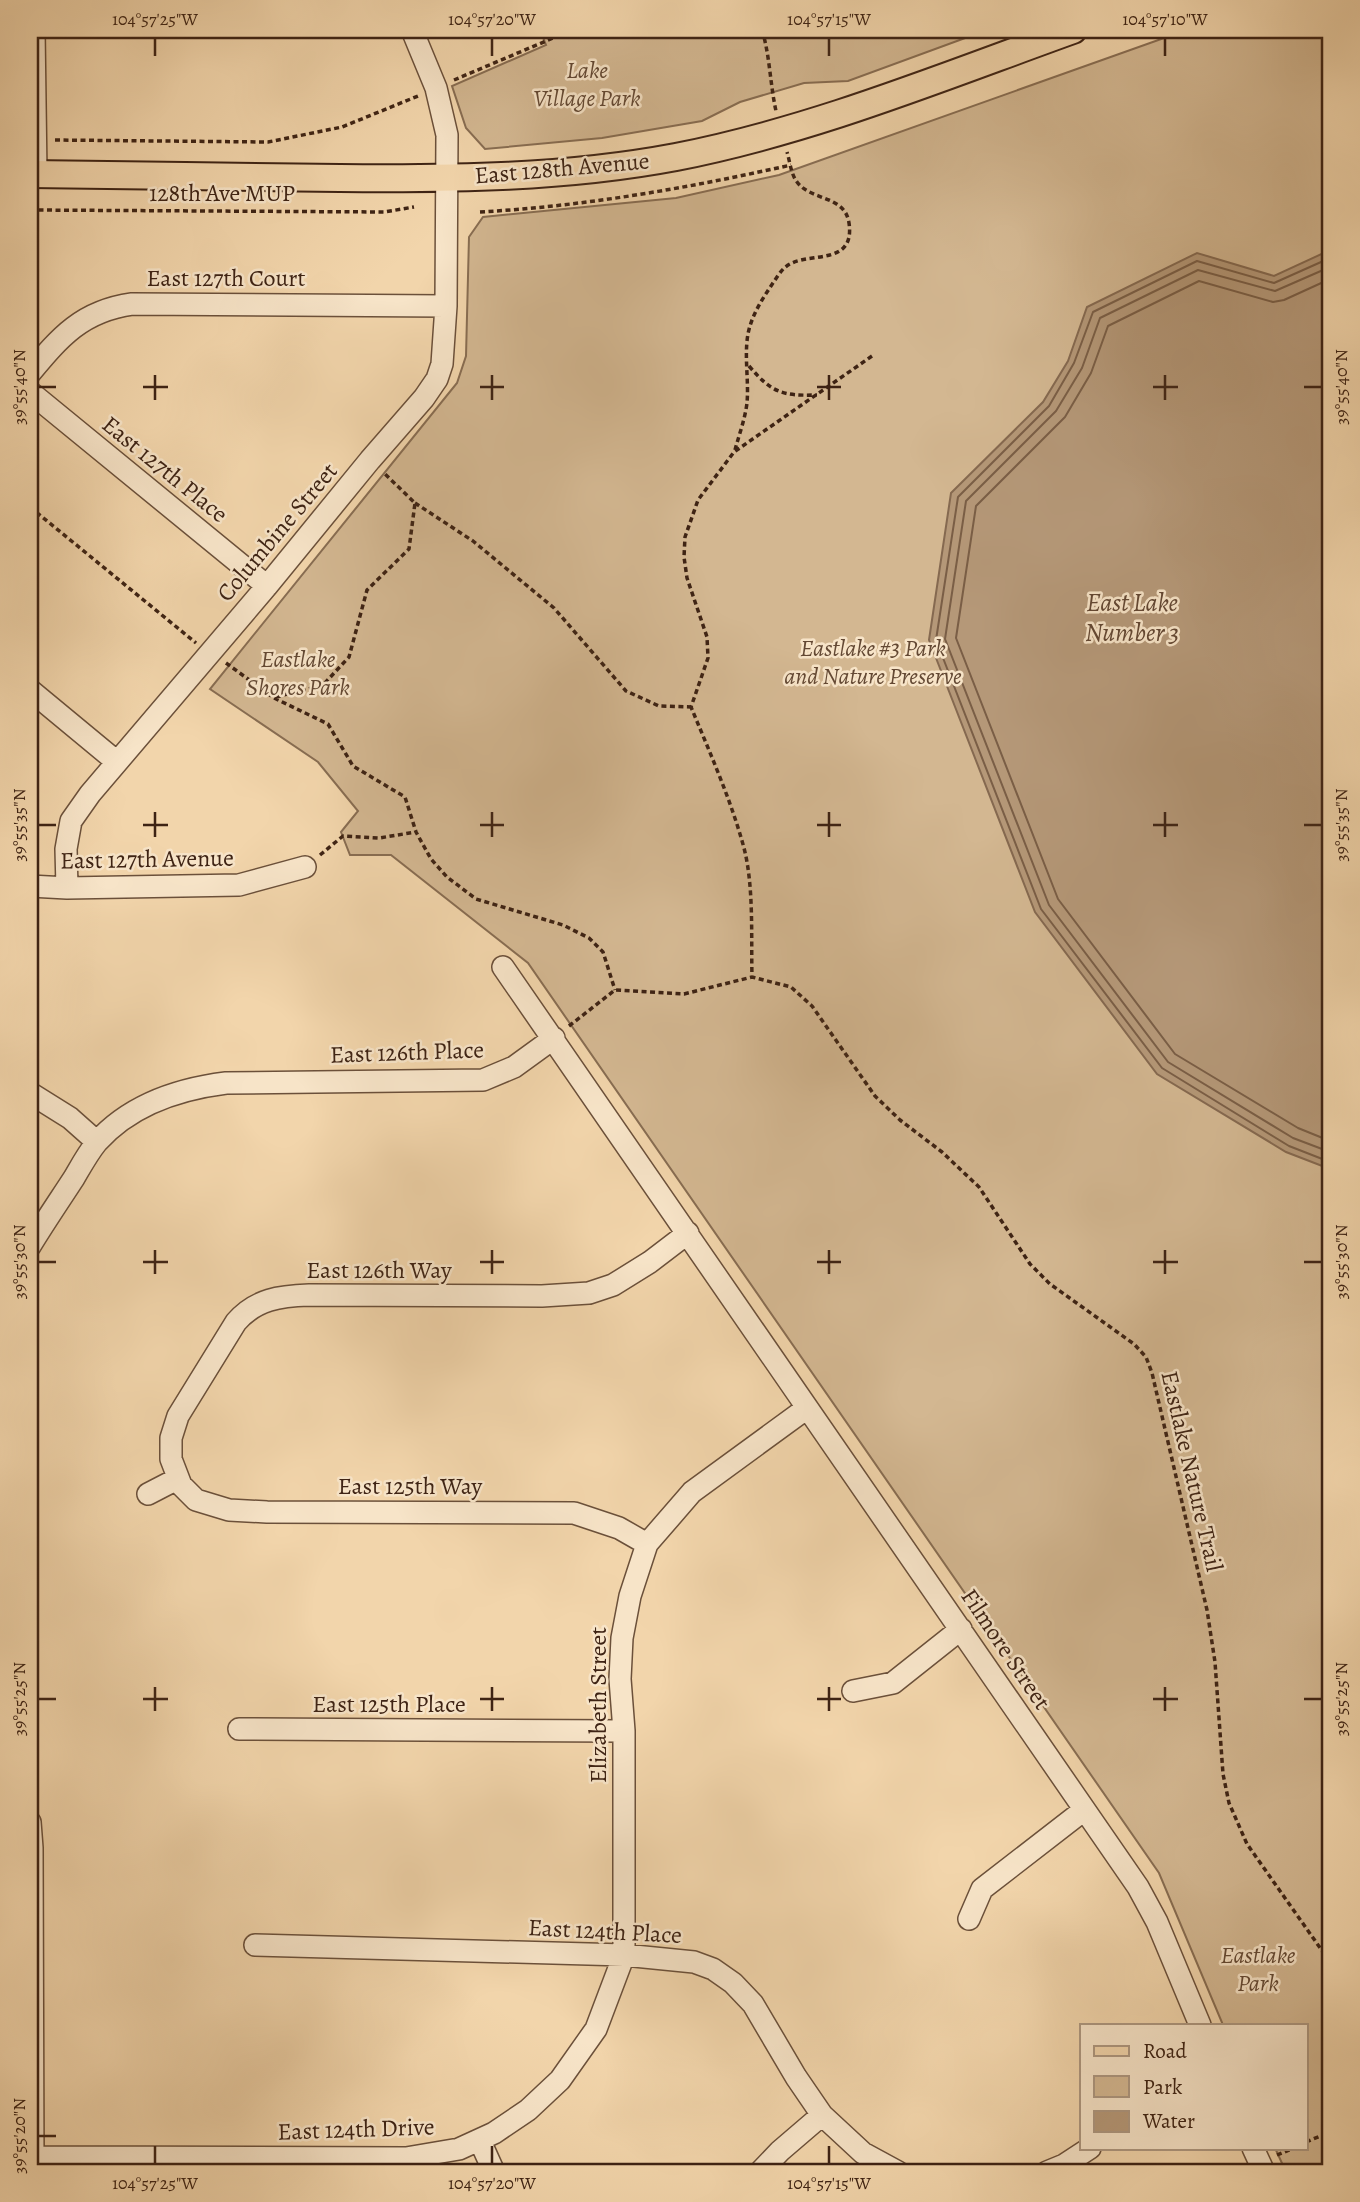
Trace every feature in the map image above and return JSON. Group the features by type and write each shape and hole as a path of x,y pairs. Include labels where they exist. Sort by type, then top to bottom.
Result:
{"main road":[{"name":"East 128th Avenue","path":"33,174 447,178 567,172 622,165 676,157 756,138 872,104 1043,35 1073,30"}],"street":[{"path":"33,174 34,30"},
{"name":"Columbine Street","path":"67,888 66,849 71,821 90,794 438,379 442,364 446,306 447,135 436,88 412,30"},
{"name":"East 127th Court","path":"30,373 57,341 73,327 85,318 116,306 446,306"},
{"name":"East 127th Place","path":"30,392 267,586"},
{"path":"30,690 117,762"},
{"name":"East 127th Avenue","path":"30,886 67,888 239,885 305,867"},
{"path":"503,967 688,1233"},
{"name":"East 126th Place","path":"30,1246 97,1142 139,1109 167,1095 195,1087 240,1082 483,1080 514,1067 554,1038"},
{"path":"30,1093 70,1118 97,1142"},
{"name":"Filmore Street","path":"688,1233 1148,1905 1200,2024"},
{"name":"East 126th Way","path":"177,1479 171,1459 171,1438 178,1416 236,1322 257,1304 272,1298 309,1295 542,1296 589,1293 613,1285 650,1262 688,1233"},
{"name":"Elizabeth Street","path":"624,1955 624,1731 620,1679 624,1617 647,1544 692,1492 807,1408"},
{"path":"148,1494 177,1479"},
{"name":"East 125th Way","path":"177,1479 196,1500 229,1510 574,1513 609,1524 647,1544"},
{"path":"853,1691 893,1683 961,1629"},
{"name":"East 125th Place","path":"239,1729 624,1731"},
{"path":"969,1920 982,1889 1084,1810"},
{"path":"30,1822 33,2165"},
{"name":"East 124th Place","path":"255,1945 624,1955 694,1962 713,1969 733,1983 753,2004 822,2115 863,2153 898,2172"},
{"name":"East 124th Drive","path":"33,2165 259,2165 406,2158 459,2149 480,2140 528,2110 560,2080 596,2029 624,1955"},
{"path":"760,2172 822,2115"},
{"path":"480,2140 494,2172"},
{"path":"1047,2172 1087,2150"},
{"path":"1254,2150 1264,2172"}],"path":[{"path":"448,82 572,30"},
{"path":"762,30 769,53 772,93"},
{"name":"128th Ave MUP","path":"53,140 268,142 341,127 422,94"},
{"path":"480,212 635,197 791,165 796,181 801,186 832,201 844,211 848,217 850,231 838,252 825,258 790,264 779,273 753,316 748,336 747,405 734,452"},
{"name":"128th Ave MUP","path":"30,210 384,212 414,208"},
{"path":"554,1038 615,990 684,994 752,977 751,914 744,850 715,765 691,707 708,658 707,637 687,578 685,537 698,500 734,452 872,356"},
{"path":"747,364 775,392 791,396 817,395"},
{"path":"370,460 415,503 473,541 554,608 626,691 659,706 691,707"},
{"path":"274,698 323,685 349,657 368,590 409,549 415,503"},
{"path":"30,507 210,652 274,698 328,724 353,766 405,797 416,832 431,859 447,877 475,899 563,925 589,938 603,952 615,990"},
{"path":"305,867 344,836 379,838 416,832"},
{"name":"Eastlake Nature Trail","path":"752,977 791,987 812,1006 875,1096 979,1187 1030,1264 1050,1284 1134,1344 1146,1357 1207,1610 1215,1662 1223,1774 1229,1803 1247,1844 1330,1962"},
{"path":"1308,2142 1330,2132"}],"green space":[{"name":"Lake Village Park","path":"540,30 987,30 848,81 804,83 740,102 702,121 602,138 485,149 466,128 452,86 546,45"},
{"name":"Eastlake #3 Park and Nature Preserve","path":"1206,30 1330,30 1330,2172 1286,2172 1276,2150 1308,2150 1308,2024 1223,2024 1159,1873 528,963 391,855 350,855 341,832 358,811 318,762 210,689 457,383 466,356 469,237 483,217 676,198 779,175 1164,38"}],"water":[{"name":"East Lake Number 3","path":"1330,247 1330,1169 1286,1152 1157,1074 1035,912 929,640 951,493 1043,402 1068,361 1087,307 1197,253 1274,276 1328,251"}],"park label":[{"name":"Eastlake Shores Park","path":"298,673"},
{"name":"Eastlake Park","path":"1258,1969"}]}
